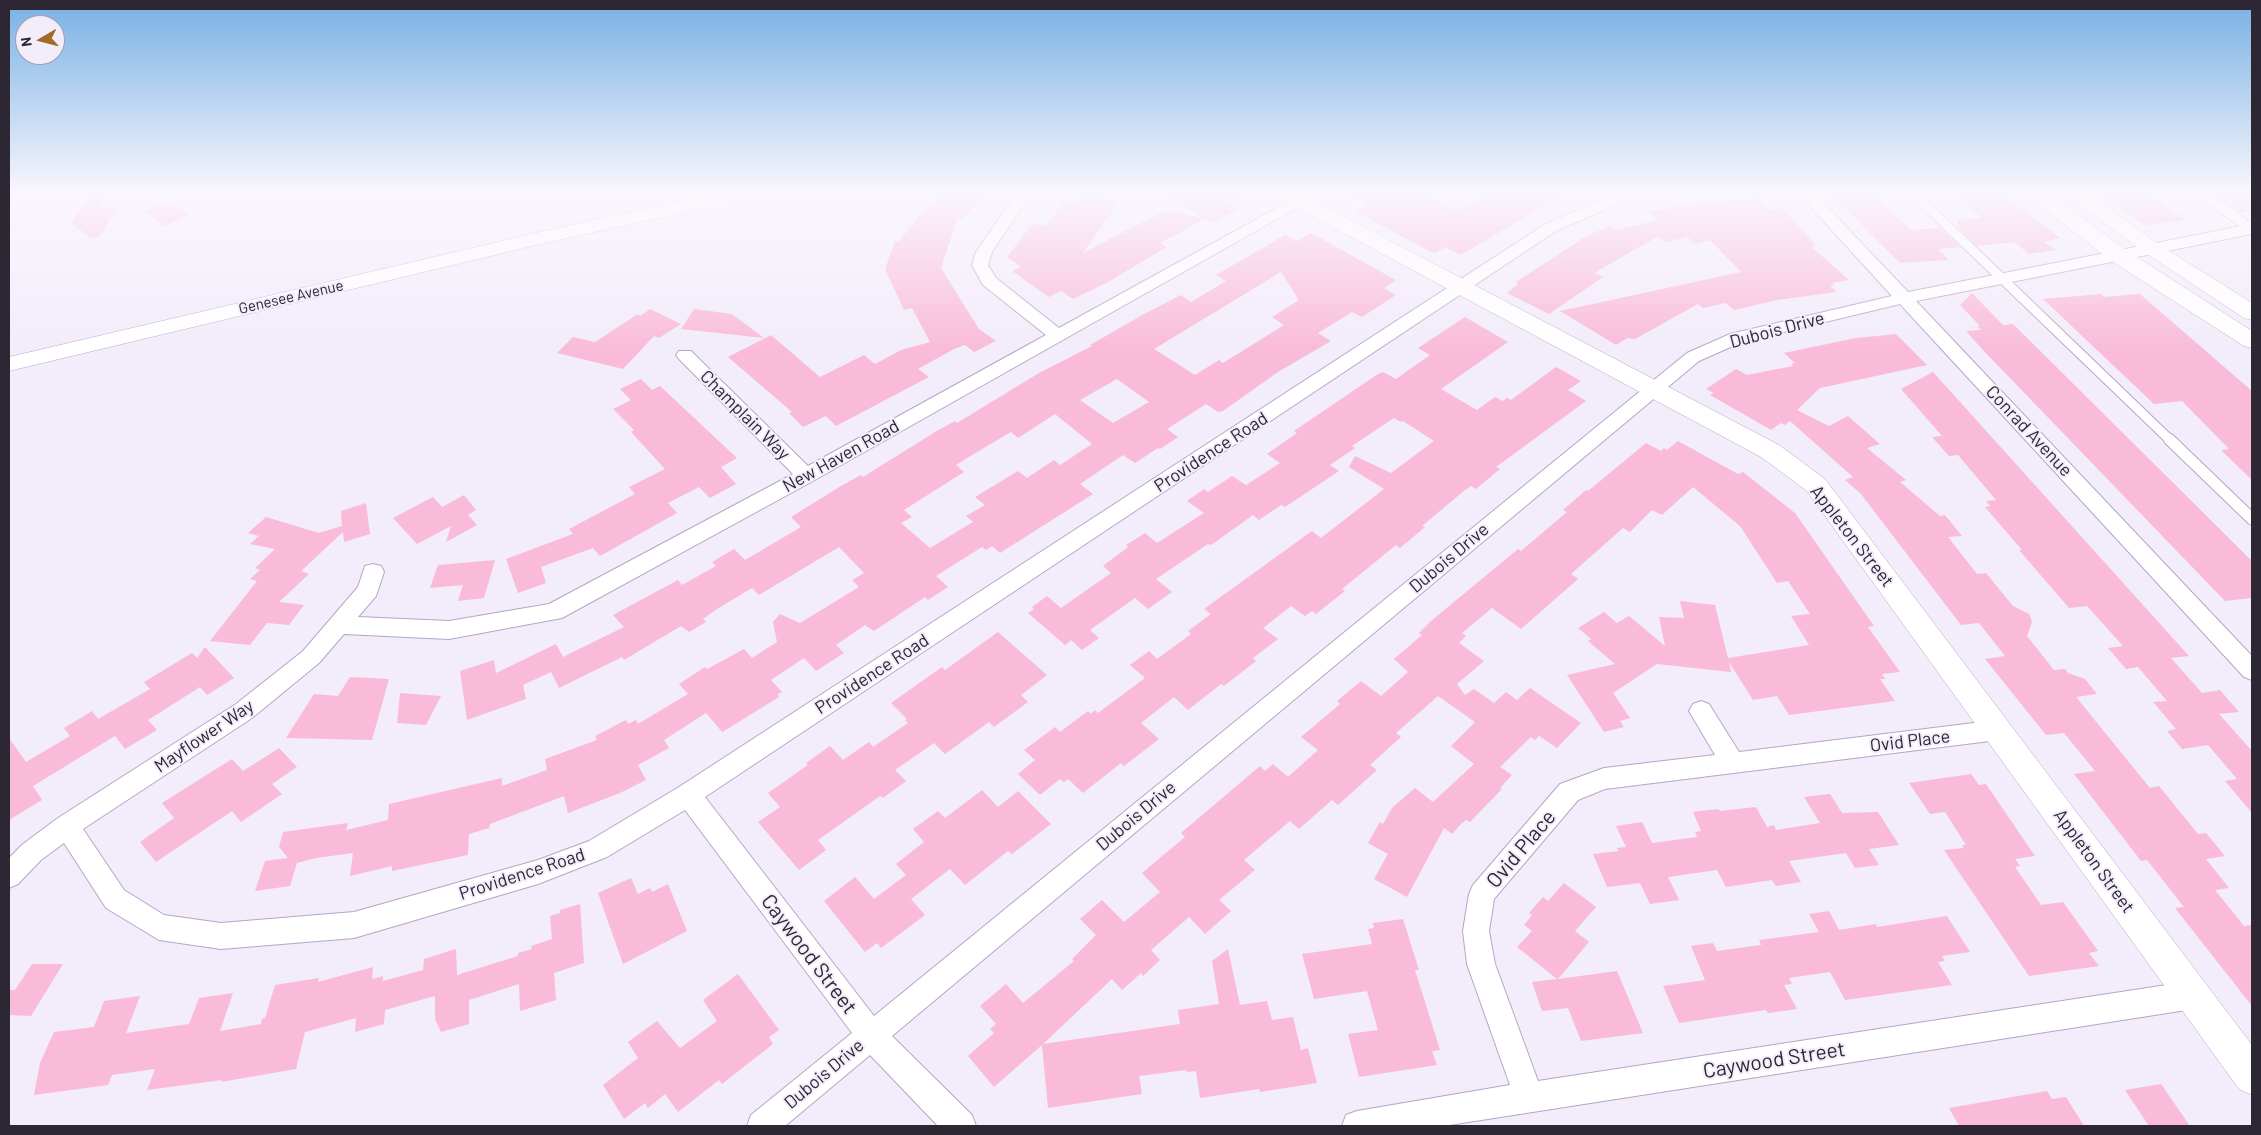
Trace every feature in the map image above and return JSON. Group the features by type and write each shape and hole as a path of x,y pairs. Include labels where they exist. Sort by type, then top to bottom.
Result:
{"main road":[{"name":"Genesee Avenue","path":"9,345 449,245"},
{"name":"Genesee Avenue","path":"9,364 511,245"},
{"name":"Appleton Street","path":"1386,245 1461,288 1770,451 1816,485 2252,1076"},
{"path":"2106,245 2252,341"},
{"path":"2147,245 2252,312"}],"street":[{"path":"989,245 984,252 980,265 989,280 1057,335"},
{"name":"New Haven Road","path":"339,624 450,630 554,612 806,476 1213,245"},
{"name":"Providence Road","path":"66,826 115,899 159,926 221,936 354,925 538,872 598,849 688,795 1525,245"},
{"name":"Conrad Avenue","path":"1854,245 2252,670"},
{"name":"Dubois Drive","path":"762,1126 1693,357 1736,338 1904,298 2167,245"},
{"name":"Champlain Way","path":"685,355 806,476"},
{"name":"Mayflower Way","path":"9,876 32,852 66,826 244,711 311,657 368,590 373,572"},
{"path":"1701,711 1733,763"},
{"name":"Ovid Place","path":"1529,1097 1481,964 1476,931 1482,894 1569,792 1604,779 1998,730"},
{"name":"Caywood Street","path":"688,795 871,1035 952,1120 961,1126"},
{"name":"Caywood Street","path":"1356,1126 1529,1097 2193,995"}],"lane":[{"path":"1967,245 2252,519"}],"building":[{"path":"894,245 949,245 941,268 979,329 996,341 974,352 965,345 954,349 918,369 929,377 836,426 826,416 803,427 789,413 792,412 728,357 771,335 820,377 864,355 875,364 901,350 930,342 912,308 904,310 885,269"},
{"path":"1016,245 1089,245 1083,253 1099,245 1163,245 1167,247 1106,283 1073,299 1061,291 1049,297 1012,271 1021,267 1007,257"},
{"path":"1268,245 1333,245 1396,280 1384,288 1396,295 1362,317 1352,312 1318,333 1331,341 1278,372 1223,411 1218,412 1206,404 1167,429 1178,437 1160,449 1158,448 1135,463 1123,455 1080,484 1093,494 1000,553 992,546 986,550 982,547 936,576 948,587 928,600 925,597 874,631 865,625 836,645 844,653 816,671 804,658 771,680 782,692 778,694 779,697 729,728 722,732 706,713 664,740 669,748 638,765 646,780 620,793 568,813 564,796 490,824 489,828 469,834 468,855 392,871 392,866 350,876 353,853 316,858 297,863 290,886 255,891 265,861 288,858 279,847 283,832 348,823 346,830 388,820 389,804 502,778 502,786 547,770 545,759 597,740 595,736 626,720 628,724 636,720 638,724 688,694 679,684 705,667 707,669 744,649 752,658 777,642 773,622 780,614 800,623 859,587 852,580 864,573 839,547 759,595 752,588 717,609 703,619 706,622 689,632 681,626 624,660 622,657 559,688 551,672 523,685 526,699 467,720 460,671 494,660 496,673 556,644 563,657 624,627 613,615 678,580 682,585 716,566 712,562 734,549 745,560 801,527 791,517 841,486 861,475 863,477 935,432 955,421 957,423 1039,373 1092,346 1090,345 1144,314 1181,295 1191,302 1226,281 1216,275","holes":["1281,272 1299,300 1272,317 1284,325 1223,363 1219,360 1195,375 1154,349","1117,379 1149,402 1113,423 1080,400","1055,414 1092,444 1060,465 1054,460 1027,478 1018,471 975,497 985,505 966,516 973,522 930,548 901,523 912,517 904,510 964,472 956,465 1011,432 1018,438"]},
{"path":"1418,245 1478,245 1461,255 1445,247 1435,253"},
{"path":"1573,245 1643,245 1594,273 1603,277 1549,314 1507,293 1518,284 1516,282"},
{"path":"1715,245 1815,245 1812,247 1849,280 1832,283 1834,285 1830,286 1837,292 1777,300 1734,310 1726,303 1703,308 1698,304 1635,339 1627,338 1616,345 1560,311 1741,272"},
{"path":"1882,245 1958,245 1960,247 1938,249 1949,260 1900,263"},
{"path":"2018,245 2048,245 2056,250 2029,254"},
{"path":"1972,293 2003,325 2013,324 2252,561 2252,598 2225,601 1981,348 1966,331 1981,330 1977,326 1980,326 1960,305"},
{"path":"2101,294 2104,297 2140,294 2252,391 2252,480 2221,450 2229,449 2182,401 2154,404 2043,299"},
{"path":"650,309 681,324 659,338 654,336 623,369 557,353 573,337 595,342 638,314 640,316"},
{"path":"694,309 732,314 764,338 681,329"},
{"path":"1465,317 1508,342 1441,389 1477,410 1495,397 1503,401 1507,398 1511,400 1556,367 1581,381 1568,390 1586,401 1496,467 1500,469 1476,489 1471,486 1465,490 1422,526 1425,527 1400,548 1396,545 1342,589 1345,591 1316,614 1312,611 1305,616 1291,606 1263,628 1278,639 1253,658 1256,661 1224,686 1221,684 1188,710 1174,697 1141,723 1159,739 1124,766 1121,763 1083,793 1068,779 1064,782 1060,779 1040,795 1018,774 1035,760 1024,750 1055,727 1060,732 1088,711 1091,714 1095,710 1098,713 1145,678 1130,665 1149,651 1157,659 1191,634 1188,631 1211,614 1204,609 1312,531 1321,538 1384,489 1349,467 1355,456 1391,473 1434,441 1403,421 1401,422 1394,418 1352,446 1355,448 1330,465 1339,471 1285,507 1281,505 1259,520 1253,515 1211,545 1208,544 1156,579 1172,592 1148,609 1135,598 1090,630 1099,638 1082,650 1071,640 1065,645 1028,613 1034,609 1032,607 1047,596 1061,608 1111,573 1103,566 1128,547 1126,545 1145,533 1157,543 1204,513 1187,501 1204,489 1208,492 1232,476 1246,485 1280,463 1267,454 1297,433 1294,431 1378,374 1383,372 1396,379 1430,355 1418,348"},
{"path":"1896,334 1927,365 1820,388 1797,410 1829,426 1848,416 1880,444 1867,448 1906,480 1900,482 1940,516 1945,515 1962,536 1948,537 1977,574 1986,573 2013,606 2029,614 2032,622 2027,636 2054,670 2065,669 2068,673 2085,679 2097,694 2076,697 2150,788 2159,786 2198,834 2206,833 2225,856 2206,859 2229,888 2215,890 2244,926 2252,925 2252,1006 2175,908 2184,907 2147,860 2141,861 2074,774 2095,771 2064,733 2046,735 1985,659 2005,656 1979,623 1961,625 1861,494 1845,480 1853,477 1790,421 1785,425 1781,423 1771,430 1710,395 1714,393 1706,389 1736,369 1747,375 1793,366 1791,364 1795,363 1784,353 1856,338"},
{"path":"1933,372 2189,656 2171,658 2202,693 2220,690 2239,712 2219,714 2252,751 2252,813 2225,781 2237,779 2208,745 2182,749 2167,731 2176,729 2153,702 2167,701 2138,667 2126,669 2108,648 2123,646 2087,606 2069,608 1985,507 1990,506 1986,501 1996,500 1958,455 1949,456 1932,437 1942,436 1901,389"},
{"path":"641,379 652,390 660,386 737,458 721,467 736,484 710,498 699,487 668,503 677,513 600,556 593,548 541,567 546,583 518,593 506,559 573,534 569,529 635,494 629,487 665,469 631,432 634,430 613,409 631,400 620,389"},
{"path":"1678,441 1738,474 1743,472 1795,513 1874,626 1868,627 1900,672 1882,674 1885,679 1880,679 1895,701 1789,715 1777,696 1753,700 1729,662 1731,672 1657,664 1613,693 1630,718 1620,721 1624,727 1604,732 1567,675 1615,664 1588,641 1591,639 1578,628 1604,612 1617,623 1629,616 1665,646 1659,617 1684,618 1680,601 1715,605 1728,658 1809,645 1791,616 1810,614 1788,581 1777,583 1740,526 1693,487 1662,515 1652,510 1630,532 1623,528 1571,574 1578,579 1521,629 1492,608 1462,633 1466,636 1459,643 1484,661 1457,684 1465,695 1474,689 1494,703 1506,692 1517,700 1530,688 1581,723 1557,748 1539,736 1535,740 1531,737 1500,767 1512,775 1500,788 1502,789 1470,822 1466,820 1452,834 1444,828 1407,897 1374,879 1388,854 1368,843 1380,822 1383,824 1392,808 1415,788 1433,802 1474,764 1451,746 1475,722 1438,696 1396,733 1401,737 1370,765 1377,770 1338,805 1332,800 1299,829 1290,821 1244,860 1255,870 1219,900 1231,911 1205,934 1189,917 1151,950 1160,960 1143,976 1141,973 1122,990 1112,979 1043,1044 1180,1024 1178,1010 1219,1004 1212,961 1228,949 1240,1005 1267,1001 1272,1020 1293,1017 1301,1050 1308,1048 1317,1083 1260,1092 1259,1089 1200,1098 1196,1071 1187,1072 1186,1070 1139,1076 1142,1094 1048,1108 1042,1045 994,1087 968,1056 994,1033 990,1029 996,1024 980,1006 1006,984 1023,1003 1074,961 1072,959 1096,935 1080,919 1102,900 1124,922 1160,892 1142,873 1185,837 1181,833 1260,766 1265,771 1273,764 1288,777 1318,750 1301,737 1340,704 1337,701 1361,681 1381,696 1408,672 1394,659 1422,635 1419,633 1431,621 1518,549 1521,551 1567,512 1563,510 1586,490 1588,491 1646,443 1661,451 1664,448 1667,450"},
{"path":"464,495 476,510 468,515 477,525 446,542 451,526 417,544 393,518 433,497 442,507"},
{"path":"366,503 370,534 344,542 343,532 301,571 309,574 279,602 304,605 289,625 267,623 250,645 210,641 257,581 250,579 260,570 255,568 275,549 250,544 259,536 248,533 266,517 319,533 342,526 341,511"},
{"path":"495,560 484,598 458,601 463,585 430,588 438,565"},
{"path":"998,632 1047,675 1021,695 1028,702 994,727 989,722 945,754 934,743 895,770 906,781 883,798 880,796 818,840 826,850 799,870 758,822 780,807 768,793 808,765 806,763 830,746 843,760 869,742 873,747 908,723 905,720 907,719 891,703 942,667 945,670"},
{"path":"205,647 234,678 207,695 200,687 148,720 157,730 125,749 115,736 33,786 42,800 9,820 9,738 26,762 70,736 64,728 92,711 98,719 150,689 144,682 192,653 197,658"},
{"path":"350,677 389,679 372,740 286,738 314,694 338,696"},
{"path":"400,693 441,696 426,725 397,723"},
{"path":"279,748 297,767 272,784 282,794 241,822 232,811 156,862 140,842 174,818 162,803 232,759 243,771"},
{"path":"1971,774 1979,785 1986,784 2035,856 2015,859 2020,866 2015,867 2041,905 2063,902 2098,951 2089,953 2099,966 2029,976 1944,850 1964,848 1962,845 1966,845 1945,812 1930,814 1909,783"},
{"path":"982,790 998,807 1018,791 1051,824 1012,854 1008,851 965,885 950,869 911,899 925,915 881,948 877,943 865,952 824,901 855,877 874,899 906,875 896,864 924,842 913,829 938,811 945,818"},
{"path":"1830,794 1842,813 1878,812 1899,845 1869,849 1879,865 1855,868 1846,853 1789,861 1801,882 1776,886 1772,880 1726,887 1717,870 1668,877 1679,900 1650,904 1640,883 1607,887 1593,854 1619,851 1617,848 1626,847 1616,826 1642,822 1652,843 1697,837 1695,832 1701,831 1693,812 1756,807 1767,827 1774,825 1776,830 1820,823 1804,797"},
{"path":"631,878 638,894 650,888 652,892 668,884 687,931 623,964 598,893"},
{"path":"1564,883 1596,907 1575,931 1589,942 1558,979 1617,971 1643,1033 1581,1041 1568,1008 1542,1011 1532,982 1557,979 1517,947 1532,931 1524,925 1532,915 1529,913 1543,897 1548,901"},
{"path":"580,904 584,963 554,973 556,1000 520,1011 519,984 469,1000 469,1024 441,1032 435,1019 435,996 385,1010 384,1024 355,1032 356,1018 305,1032 296,1069 221,1082 222,1080 147,1090 155,1069 112,1075 108,1085 34,1095 40,1063 54,1032 94,1027 104,1001 140,996 126,1033 189,1024 199,998 233,993 220,1031 261,1024 262,1019 265,1018 275,985 319,978 318,982 373,967 372,979 383,976 383,981 423,970 424,959 456,949 457,975 518,956 518,953 532,949 531,946 552,939 550,916 560,913 560,910"},
{"path":"1829,911 1839,930 1876,924 1877,927 1947,916 1970,952 1942,956 1945,961 1938,962 1952,985 1845,1000 1830,972 1789,978 1792,984 1784,985 1797,1009 1768,1013 1766,1010 1679,1023 1663,986 1705,980 1691,946 1713,943 1717,951 1761,945 1759,940 1819,932 1809,914"},
{"path":"1403,919 1419,970 1415,970 1440,1050 1432,1051 1437,1065 1359,1077 1348,1034 1378,1030 1367,991 1314,999 1302,954 1372,944 1368,929 1374,928 1373,923"},
{"path":"32,964 63,964 31,1016 9,1015 9,990 15,990"},
{"path":"738,974 779,1030 769,1037 773,1044 722,1084 719,1080 678,1112 665,1094 648,1108 645,1103 624,1119 603,1085 638,1058 628,1042 657,1021 680,1048 717,1021 703,1000"},
{"path":"2161,1084 2190,1126 2149,1126 2125,1090"},
{"path":"2047,1091 2052,1099 2066,1097 2084,1126 1959,1126 1949,1108"}]}
